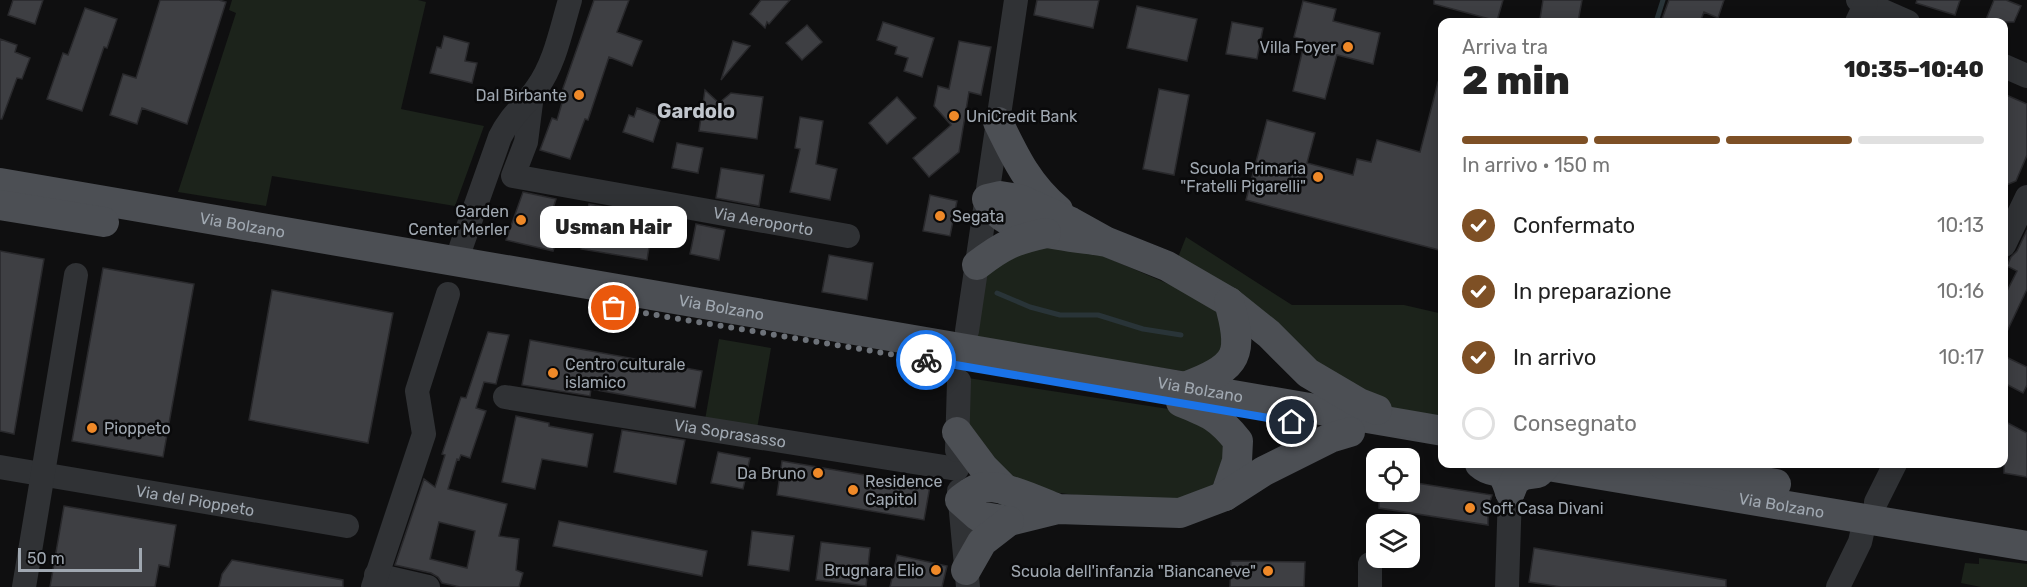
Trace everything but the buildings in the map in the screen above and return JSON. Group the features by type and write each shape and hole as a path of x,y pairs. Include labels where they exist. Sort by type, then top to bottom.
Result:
{"main road":[{"path":"998,122 1022,171 1041,196 1059,227"},
{"name":"Via Bolzano","path":"0,183 1184,394 1350,432 1438,447"},
{"path":"987,199 1000,196 1019,199 1059,227 1107,242 1167,266 1229,302 1269,334 1308,373 1359,403 1429,428"},
{"name":"Via Bolzano","path":"0,205 1184,394 1429,428"},
{"path":"977,265 1017,239 1059,227"},
{"path":"1225,496 1237,461 1238,441 1226,426 1184,394 1212,377 1229,362 1237,348 1237,331 1229,302"},
{"path":"957,432 983,467 1007,491"},
{"path":"1058,508 1009,520 978,516 960,500 972,491 986,487 1007,491 1058,508 1180,513 1225,496 1264,471 1330,438 1350,432"},
{"path":"1486,468 1500,472 1510,492"},
{"path":"1510,492 1515,480 1524,475 1538,473 1540,468"},
{"name":"Via Bolzano","path":"1569,468 1870,511 2027,528"},
{"name":"Via Bolzano","path":"1702,468 1870,511 2027,546"},
{"path":"967,578 982,542 1009,520"}],"street":[{"name":"Via Aeroporto","path":"461,247 500,136 506,123 537,89 552,61 570,0"},
{"path":"967,331 1016,0"},
{"path":"1860,9 1893,18"},
{"path":"2008,68 2027,76"},
{"name":"Via Aeroporto","path":"532,95 526,142 513,176 848,236"},
{"path":"2008,237 2027,197"},
{"path":"24,587 76,275"},
{"path":"428,587 374,581 424,434 417,391 448,294"},
{"path":"959,381 957,469 967,578"},
{"name":"Via Soprasasso","path":"505,397 957,469"},
{"name":"Via del Pioppeto","path":"0,467 347,526"},
{"path":"1838,587 1860,542 1870,511 1893,468"},
{"path":"1507,587 1510,492"}],"shaded area":[{"path":"232,0 418,0 426,2 401,109 484,126 455,206 272,176 266,206 178,192 236,13 229,10"},
{"path":"1186,237 1292,305 1404,305 1438,313 1438,418 1387,408 1343,384 1177,260"},
{"path":"1019,246 1080,246 1201,298 1224,319 1226,333 1218,358 1197,371 1182,371 975,338 985,269"},
{"path":"719,339 771,348 757,429 705,420"},
{"path":"968,378 1188,412 1227,447 1211,490 1183,502 1076,495 1009,487 966,432"},
{"path":"1979,558 2027,564 2027,587 1981,587 1961,583 1965,563 1979,564"}],"waterway":[{"path":"1657,18 1663,0"},
{"path":"997,293 1030,307 1060,315 1098,315 1143,329 1181,335"}],"way so far":[{"path":"614,308 926,360"}],"place":[{"name":"Villa Foyer","path":"1348,47"},
{"name":"Dal Birbante","path":"579,95"},
{"name":"UniCredit Bank","path":"954,116"},
{"name":"Scuola Primaria \"Fratelli Pigarelli\"","path":"1318,177"},
{"name":"Segata","path":"940,216"},
{"name":"Garden Center Merler","path":"521,220"},
{"name":"Usman Hair","path":"614,308"},
{"name":"Centro culturale islamico","path":"553,373"},
{"name":"Pioppeto","path":"92,428"},
{"name":"Da Bruno","path":"818,473"},
{"name":"Residence Capitol","path":"853,490"},
{"name":"Soft Casa Divani","path":"1470,508"},
{"name":"Brugnara Elio","path":"936,570"},
{"name":"Scuola dell'infanzia \"Biancaneve\"","path":"1268,571"}],"district":[{"name":"Gardolo","path":"696,111"}],"route":[{"path":"926,360 1292,422"}]}
